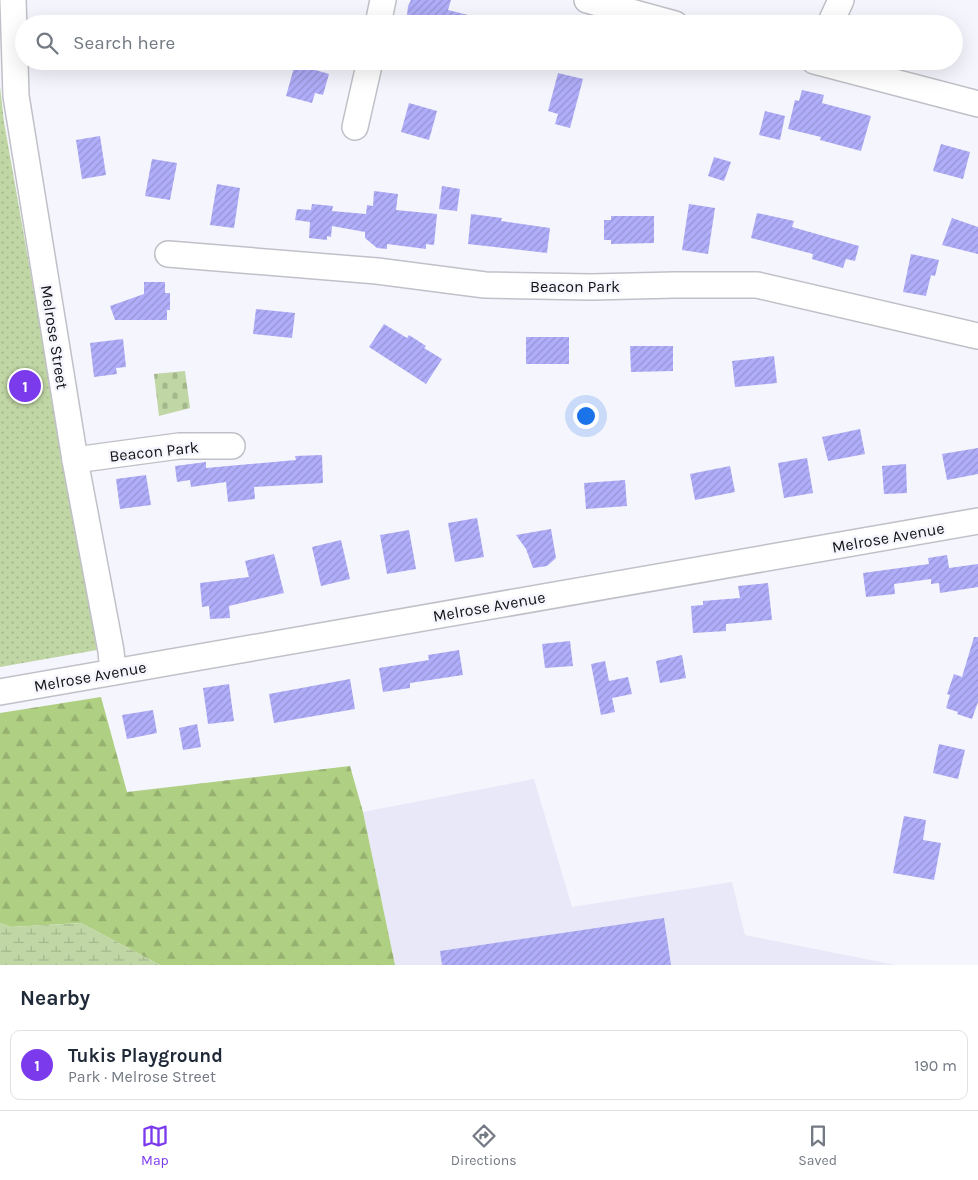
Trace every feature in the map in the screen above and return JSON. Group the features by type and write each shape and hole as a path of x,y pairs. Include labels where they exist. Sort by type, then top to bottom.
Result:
{"street":[{"name":"Melrose Street","path":"13,0 15,64"},
{"path":"380,15 384,0"},
{"path":"587,0 642,15"},
{"path":"834,15 841,0"},
{"name":"Melrose Street","path":"15,70 16,96 76,460 111,651 113,672"},
{"path":"355,127 368,70"},
{"path":"848,70 978,104"},
{"name":"Beacon Park","path":"168,254 377,271 485,285 591,287 757,285 978,336"},
{"name":"Beacon Park","path":"76,460 179,446 232,446"},
{"name":"Melrose Avenue","path":"0,692 978,522"}],"shaded area":[{"path":"534,779 572,907 732,882 745,935 896,965 395,965 363,812"}],"green space":[{"path":"0,86 4,122 97,650 0,667"},
{"path":"185,371 190,408 159,416 154,374"},
{"path":"101,697 127,792 350,766 363,812 395,965 160,965 81,923 11,927 0,923 0,713"},
{"path":"0,923 11,927 81,923 160,965 0,965"}],"building":[{"path":"411,0 451,0 448,10 468,15 407,15"},
{"path":"293,70 315,70 329,74 323,95 315,93 312,103 286,96"},
{"path":"558,73 583,79 570,128 555,124 558,114 548,111"},
{"path":"802,90 824,95 822,103 871,116 861,151 820,140 821,137 788,129 795,100 799,101"},
{"path":"409,103 437,111 429,140 401,132"},
{"path":"765,111 785,116 780,140 759,135"},
{"path":"100,136 106,175 82,179 76,140"},
{"path":"941,144 970,152 963,179 933,171"},
{"path":"714,157 731,162 724,181 708,176"},
{"path":"152,159 177,163 170,200 145,196"},
{"path":"217,184 240,188 234,228 210,225"},
{"path":"442,186 460,189 457,211 439,209"},
{"path":"374,191 398,194 396,210 437,214 434,245 426,244 426,249 387,244 387,249 377,248 365,238 365,232 332,226 331,237 327,236 327,240 309,238 310,222 295,220 297,209 311,210 312,204 333,206 332,211 366,214 367,205 373,206"},
{"path":"689,204 715,208 708,254 682,250"},
{"path":"757,213 794,221 792,227 859,246 855,261 846,259 843,268 812,259 813,254 751,238"},
{"path":"471,214 502,218 501,221 550,228 547,253 468,244"},
{"path":"611,216 654,216 654,243 611,244 611,240 604,240 604,220 611,220"},
{"path":"952,218 978,227 978,254 942,245"},
{"path":"911,254 939,260 935,276 931,275 926,296 903,292"},
{"path":"144,282 165,282 165,293 170,293 170,310 167,310 167,320 115,320 110,306 144,294"},
{"path":"256,309 295,313 292,338 253,334"},
{"path":"384,324 407,338 409,335 426,346 424,348 442,359 426,384 369,347"},
{"path":"526,337 569,337 569,364 526,364"},
{"path":"123,339 126,367 116,368 117,374 94,377 90,343"},
{"path":"630,346 673,346 673,371 631,372"},
{"path":"774,356 777,383 735,387 732,361"},
{"path":"860,429 865,454 828,461 822,437"},
{"path":"978,448 978,474 947,480 942,454"},
{"path":"322,455 323,483 254,487 255,499 228,502 226,482 191,487 190,480 177,482 175,466 206,462 206,468 296,460 295,456"},
{"path":"807,458 813,493 784,498 778,463"},
{"path":"906,464 907,493 884,494 882,466"},
{"path":"730,466 735,492 695,500 690,474"},
{"path":"146,475 151,505 120,509 116,479"},
{"path":"625,480 627,506 586,509 584,483"},
{"path":"477,518 484,557 455,562 448,523"},
{"path":"551,529 556,558 547,566 533,568 526,549 516,535"},
{"path":"409,530 416,569 387,574 380,535"},
{"path":"341,540 350,579 321,586 312,547"},
{"path":"274,554 284,593 229,606 230,618 210,619 209,606 202,607 200,583 249,577 245,561"},
{"path":"947,555 949,568 978,564 978,587 940,593 939,583 931,584 931,579 894,584 895,594 866,597 863,573 929,564 928,558"},
{"path":"768,583 772,620 726,624 726,631 693,633 691,606 703,605 703,601 740,598 738,586"},
{"path":"974,637 978,637 978,702 972,719 946,708 950,695 947,694 954,674 962,677"},
{"path":"570,641 573,666 545,668 542,644"},
{"path":"459,650 463,675 410,683 410,688 383,692 379,668 429,660 428,655"},
{"path":"682,655 686,678 660,683 656,661"},
{"path":"605,661 609,681 628,677 632,694 612,698 615,712 601,715 591,664"},
{"path":"350,679 355,709 274,723 269,694"},
{"path":"229,684 234,721 208,724 203,688"},
{"path":"153,710 157,733 127,739 122,715"},
{"path":"197,724 201,747 183,750 179,728"},
{"path":"939,744 965,750 958,779 933,773"},
{"path":"904,816 926,820 923,840 941,843 934,880 893,873"},
{"path":"664,918 671,965 442,965 440,951"}],"place":[{"name":"Tukis Playground","path":"25,386"}]}
